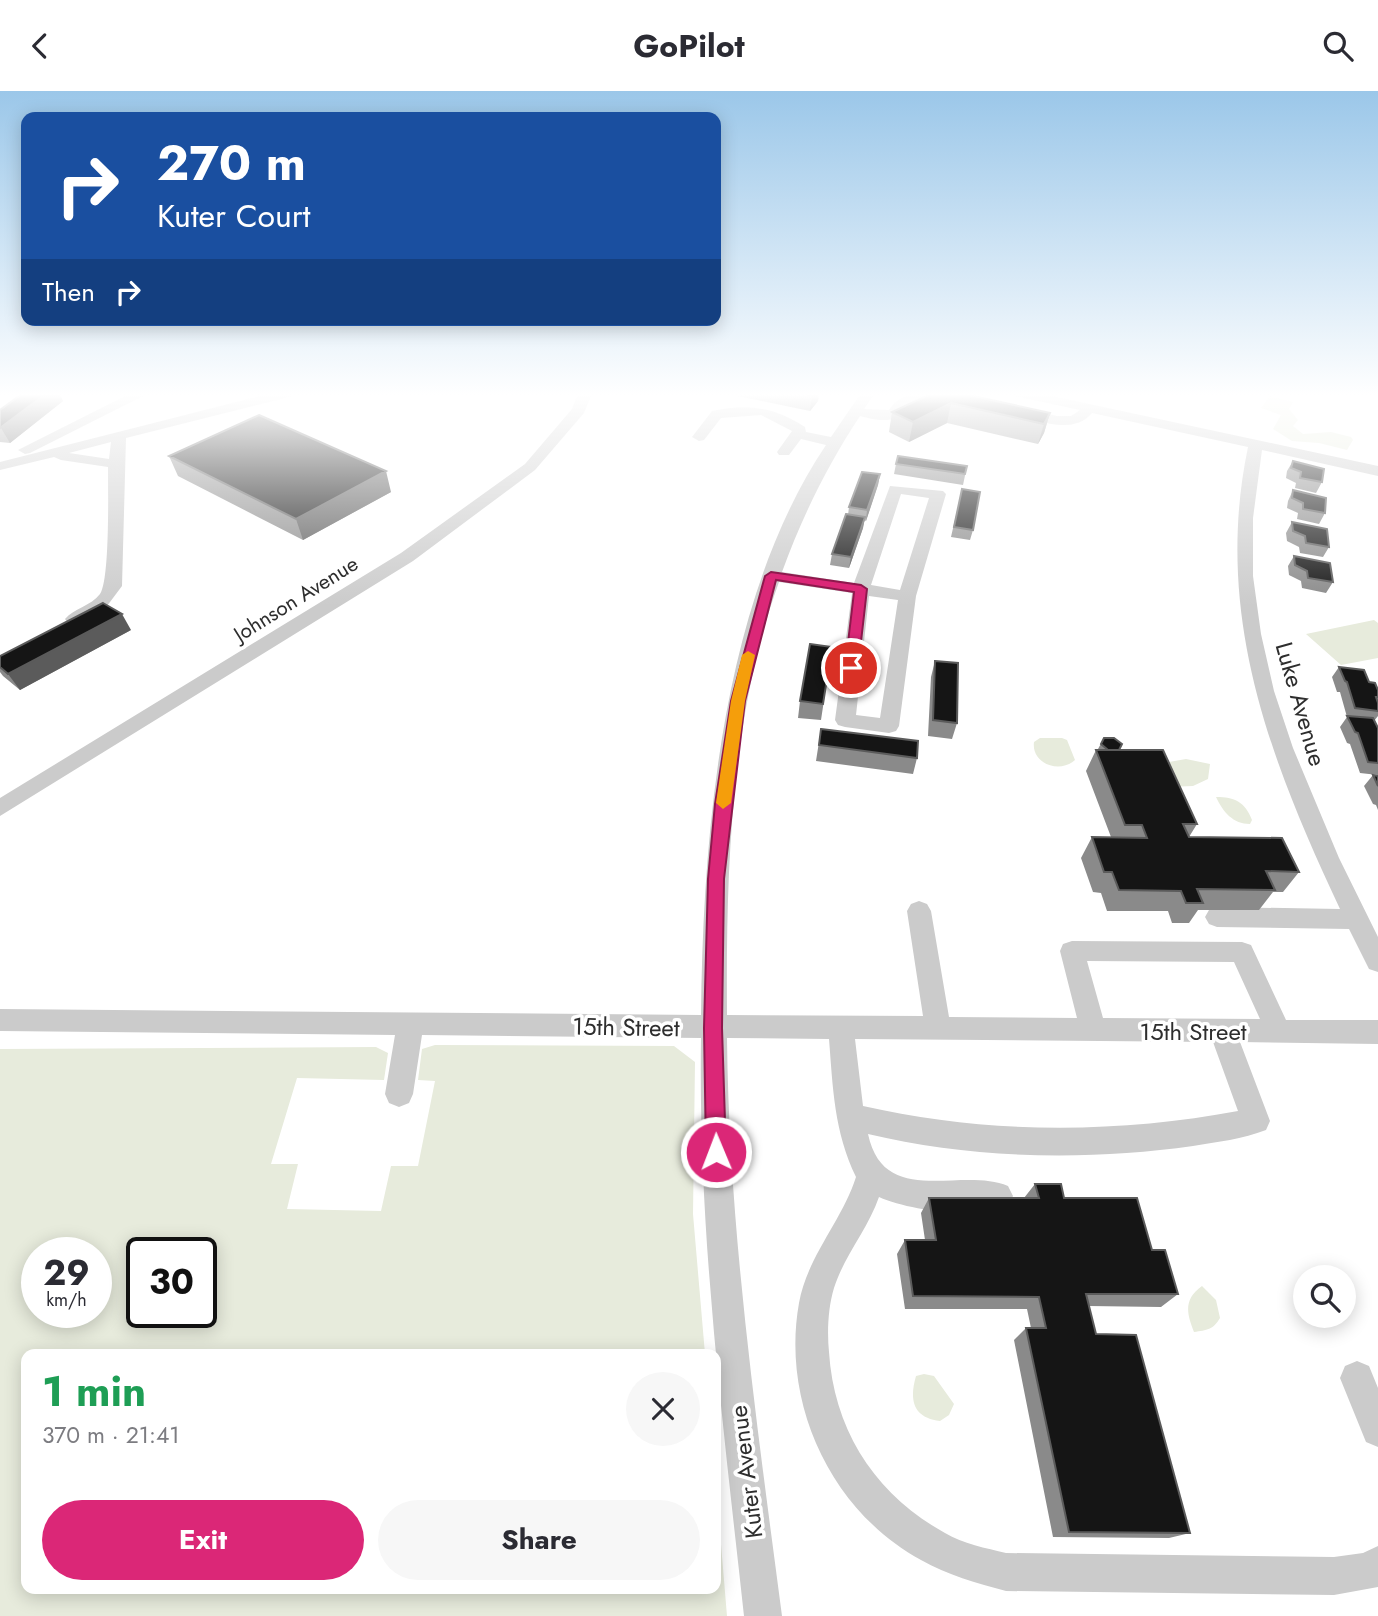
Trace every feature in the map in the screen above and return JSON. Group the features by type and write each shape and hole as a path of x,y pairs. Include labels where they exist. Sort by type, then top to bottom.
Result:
{"street":[{"path":"61,626 97,607 110,595 113,586 116,464"},
{"name":"Johnson Avenue","path":"0,809 407,557 532,464"},
{"name":"Kuter Avenue","path":"764,1616 729,1318 716,1152 713,1028 716,879 726,779 743,675 786,534 822,464"},
{"name":"Luke Avenue","path":"1253,464 1244,521 1248,602 1256,650 1283,749 1323,852 1378,963"},
{"path":"1347,464 1378,471"},
{"path":"895,489 938,494 907,596 889,726 845,720 861,589 895,489"},
{"path":"771,576 907,596"},
{"path":"919,911 938,1030"},
{"path":"1217,917 1356,919"},
{"path":"1094,1031 1072,951 1242,952 1279,1032"},
{"name":"15th Street","path":"0,1020 1378,1032"},
{"path":"399,1094 410,1025"},
{"path":"841,1029 852,1139 859,1158 871,1175 886,1188 909,1195 998,1196"},
{"path":"850,1117 879,1125 1043,1142 1159,1138 1256,1121 1222,1031"},
{"path":"871,1175 861,1206 822,1277 812,1335 814,1375 823,1420 838,1456 862,1491 898,1525 932,1547 1006,1572 1334,1576 1371,1571 1378,1565"},
{"path":"1357,1378 1378,1430"}],"shaded area":[{"path":"1374,620 1378,623 1378,658 1341,665 1306,634"},
{"path":"1040,738 1067,740 1075,760 1062,766 1048,765 1034,750 1034,742"},
{"path":"1186,759 1210,764 1208,779 1193,786 1169,787 1165,766 1169,762"},
{"path":"1216,797 1229,798 1243,805 1252,820 1250,824 1238,822 1229,816"},
{"path":"435,1045 674,1046 695,1062 693,1214 705,1349 21,1349 21,1594 721,1594 721,1544 727,1616 0,1616 0,1049 376,1047 388,1053 384,1080 297,1078 271,1164 298,1164 287,1209 381,1211 391,1166 418,1166 435,1081 418,1080 422,1049"},
{"path":"1202,1286 1216,1300 1220,1318 1209,1329 1194,1332 1188,1306 1192,1296"},
{"path":"916,1376 934,1376 954,1404 949,1415 940,1421 924,1416 915,1406 913,1393"}],"building":[{"path":"185,464 371,464 386,471 296,519"},
{"path":"897,464 967,466 965,474"},
{"path":"1292,464 1305,464 1324,469 1322,482 1300,478 1301,472 1291,468"},
{"path":"862,472 880,474 867,510 849,507"},
{"path":"962,489 980,492 973,530 954,527"},
{"path":"1293,490 1326,498 1325,513 1303,509 1303,503 1292,498"},
{"path":"846,514 865,517 851,557 832,554"},
{"path":"1292,522 1327,529 1329,547 1306,543 1305,536 1293,531"},
{"path":"1294,556 1330,563 1333,582 1308,578 1307,571 1295,565"},
{"path":"103,603 122,614 8,674 0,667 0,656"},
{"path":"810,644 832,647 823,704 800,701"},
{"path":"935,661 958,663 957,723 933,720"},
{"path":"1339,667 1364,670 1369,682 1375,683 1378,690 1378,711 1355,708"},
{"path":"1347,716 1373,718 1378,728 1378,763 1368,762 1358,733"},
{"path":"821,729 918,741 917,758 819,745"},
{"path":"1104,738 1114,738 1122,744 1119,750 1108,750 1101,744"},
{"path":"1096,750 1163,750 1197,824 1183,824 1189,837 1282,838 1299,872 1266,871 1275,890 1197,889 1203,903 1186,903 1181,891 1119,890 1112,872 1104,872 1092,837 1147,838 1142,825 1125,825"},
{"path":"1035,1184 1061,1184 1064,1198 1137,1198 1152,1250 1165,1250 1178,1294 1086,1294 1096,1334 1136,1335 1190,1533 1069,1532 1026,1328 1046,1328 1039,1297 913,1296 905,1240 936,1240 929,1198 1039,1198"}],"slow traffic":[{"path":"723,803 738,701 748,655"}],"route":[{"path":"716,1152 713,1028 716,879 723,804 743,675 771,576 861,589 851,668"}]}
